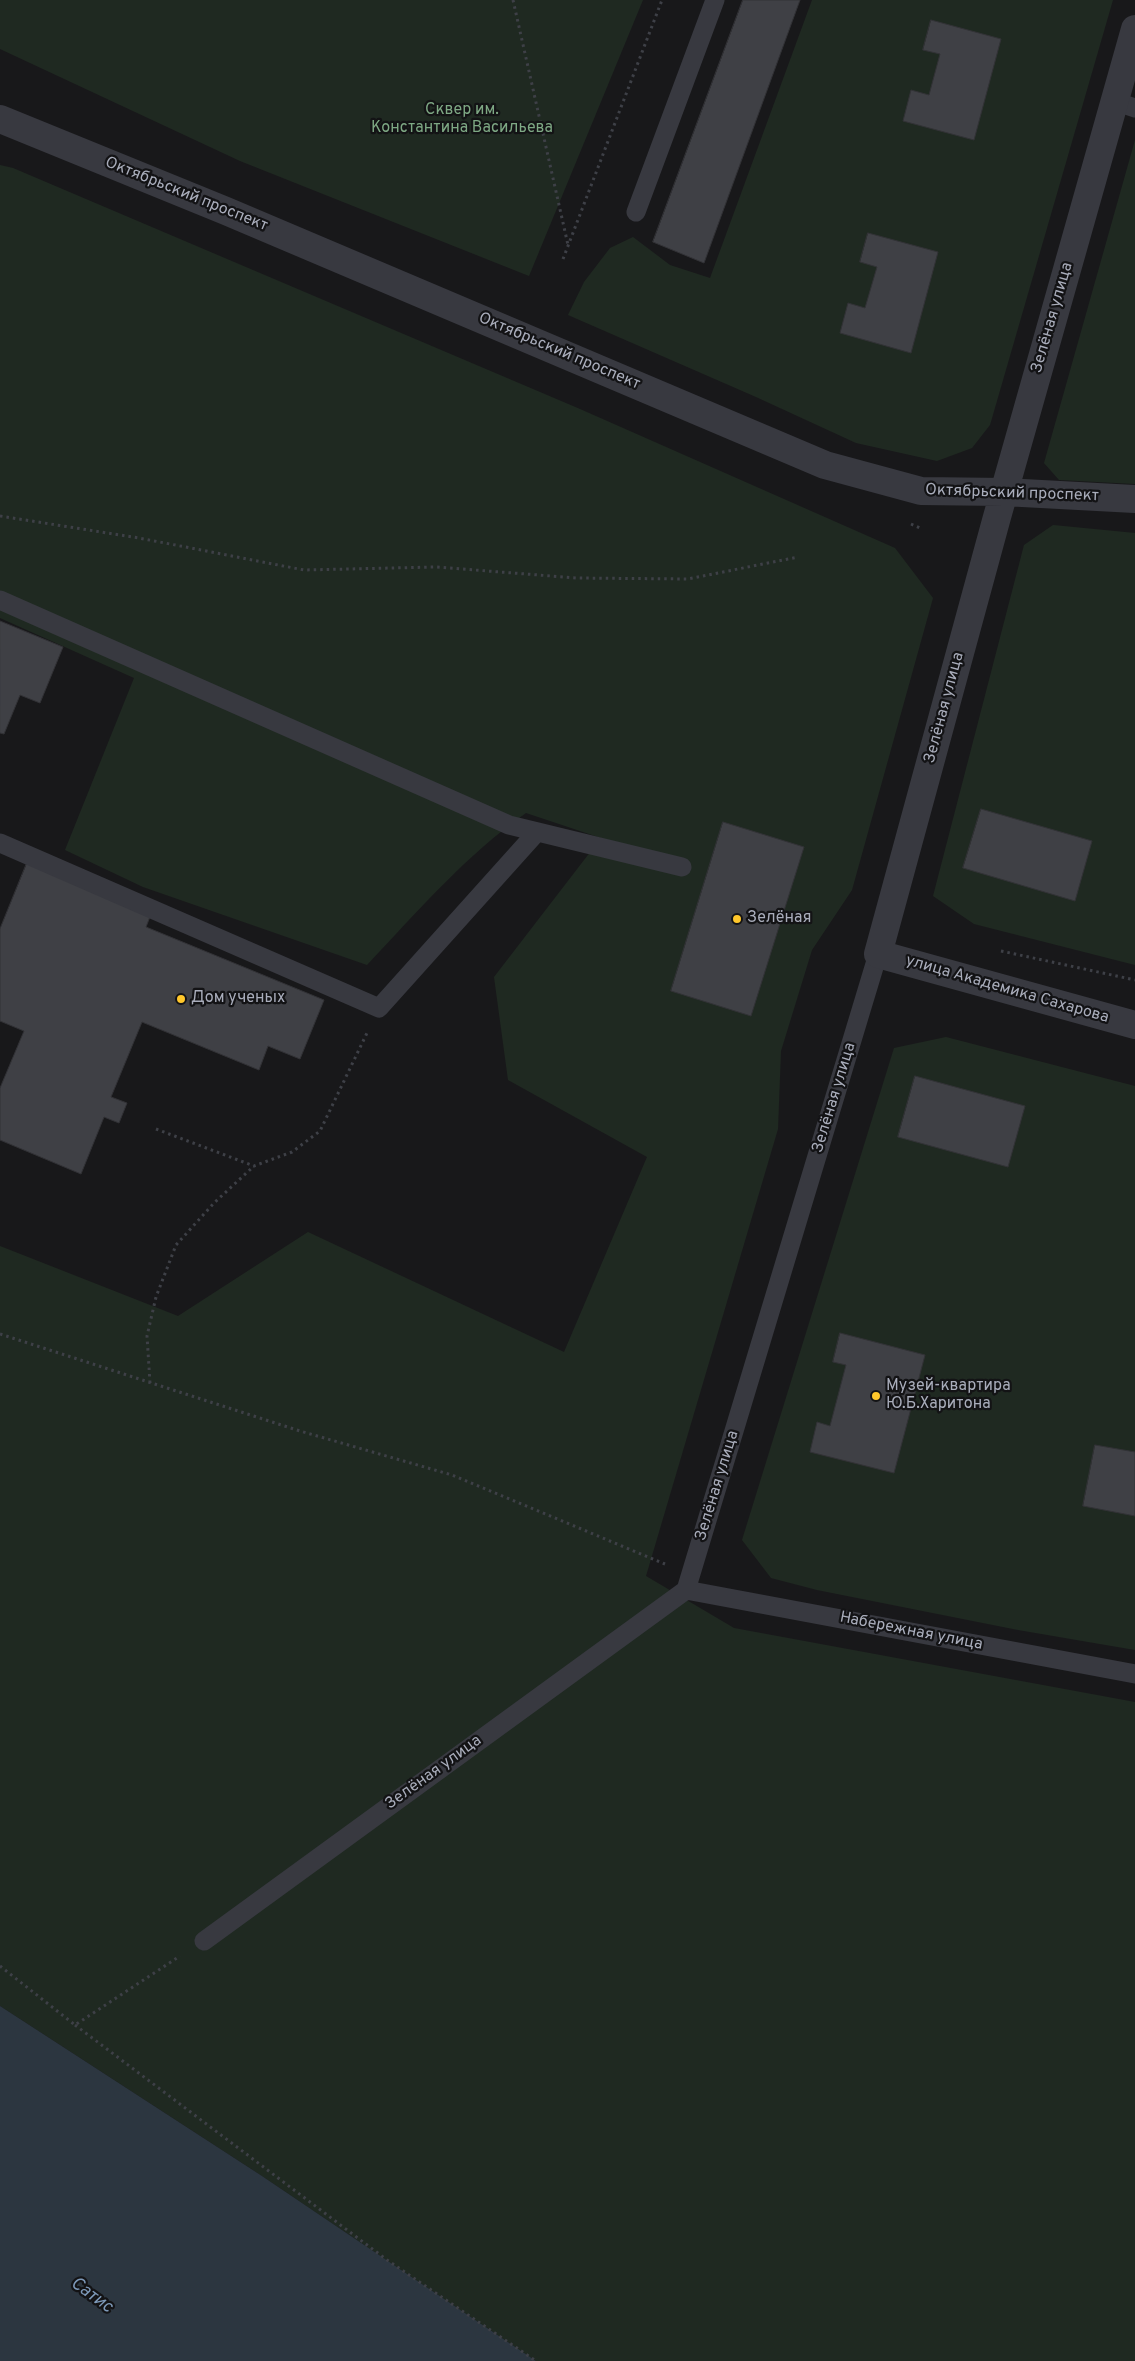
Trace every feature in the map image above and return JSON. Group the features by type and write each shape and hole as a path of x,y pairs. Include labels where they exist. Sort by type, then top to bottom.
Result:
{"street":[{"name":"Зелёная улица","path":"878,954 1004,492 1125,104 1135,29"},
{"name":"Октябрьский проспект","path":"1,119 236,215 825,465 921,492 1004,492 1135,499"},
{"name":"улица Академика Сахарова","path":"878,954 1135,1026"}],"lane":[{"path":"636,212 715,0"},
{"path":"0,600 509,825 682,867"},
{"path":"0,843 379,1008 537,832"},
{"name":"Зелёная улица","path":"204,1941 689,1583 878,954"},
{"name":"Набережная улица","path":"689,1583 1135,1674"}],"path":[{"path":"513,0 569,246"},
{"path":"563,259 662,0"},
{"path":"0,516 139,538 304,570 436,567 577,578 688,579 798,557"},
{"path":"993,950 1135,980"},
{"path":"150,1383 147,1336 156,1297 176,1245 214,1203 254,1166 292,1152 320,1131 343,1088 379,1008"},
{"path":"156,1129 254,1166"},
{"path":"0,1334 300,1431 452,1475 689,1583"},
{"path":"76,2025 204,1941"},
{"path":"0,1966 387,2260 536,2361"}],"green space":[{"name":"Сквер им. Константина Васильева","path":"0,0 643,0 529,276 240,161 0,49"},
{"path":"812,0 1113,0 990,425 972,448 937,461 856,443 568,315 584,282 610,248 633,237 670,265 710,278"},
{"path":"1135,140 1135,484 1059,480 1044,463"},
{"path":"0,165 13,168 580,409 895,548 933,598 852,890 812,950 781,1051 778,1129 646,1576 734,1628 1135,1702 1135,2361 536,2361 262,2176 0,2006 0,1246 178,1316 308,1232 564,1352 647,1157 508,1080 494,977 601,838 526,813 504,829 463,866 423,905 367,965 143,887 65,850 134,678 0,618"},
{"path":"1053,525 1135,533 1135,965 974,924 933,896 1024,545"},
{"path":"946,1037 1135,1086 1135,1650 1018,1630 817,1590 771,1578 742,1540 894,1048"}],"water":[{"name":"Сатис","path":"0,2006 262,2176 536,2361 0,2361"}],"building":[{"path":"743,0 800,0 704,263 653,242"},
{"path":"931,20 1001,39 974,140 903,121 911,90 929,95 940,54 923,50"},
{"path":"868,233 938,252 911,353 840,333 848,303 865,308 877,267 860,262"},
{"path":"0,621 63,647 40,703 20,695 4,734 0,733"},
{"path":"981,809 1092,841 1075,901 963,868"},
{"name":"Зелёная","path":"723,822 804,847 751,1016 671,991"},
{"path":"27,863 151,914 146,927 324,1000 300,1059 268,1046 259,1070 142,1022 111,1097 127,1103 119,1123 104,1117 81,1174 0,1140 0,1088 24,1031 0,1021 0,929"},
{"path":"915,1076 1025,1106 1008,1167 898,1137"},
{"path":"840,1333 925,1355 894,1473 810,1452 817,1422 830,1426 846,1365 833,1362"},
{"path":"1095,1445 1135,1452 1135,1516 1083,1506"}],"place":[{"name":"Зелёная","path":"737,919"},
{"name":"Дом ученых","path":"181,999"},
{"name":"Музей-квартира Ю.Б.Харитона","path":"876,1396"}]}
